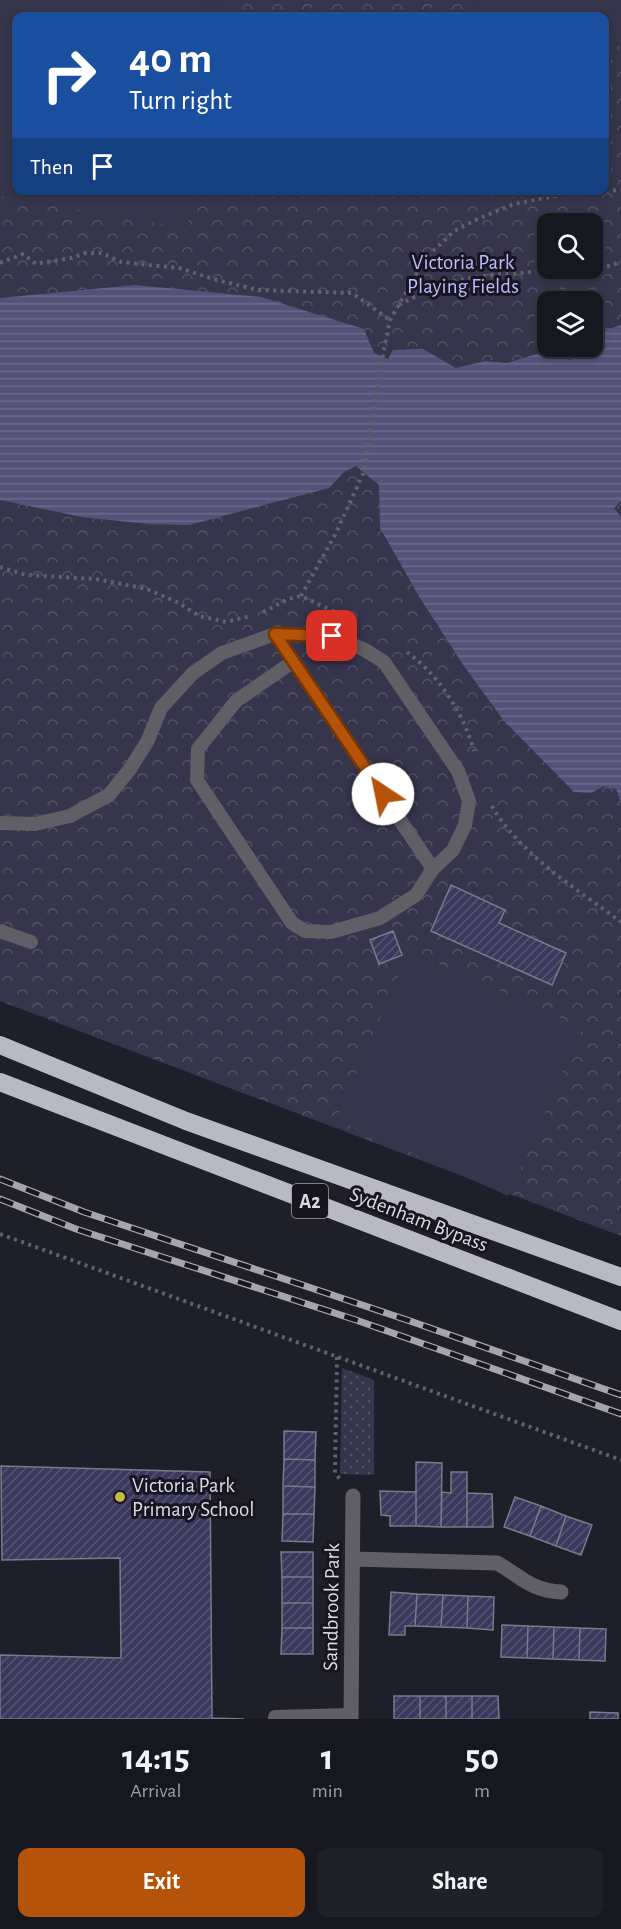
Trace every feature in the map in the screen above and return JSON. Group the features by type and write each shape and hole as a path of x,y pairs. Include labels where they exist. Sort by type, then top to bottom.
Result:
{"highway":[{"name":"Sydenham Bypass","path":"0,1045 186,1121 621,1277"},
{"name":"Sydenham Bypass","path":"0,1082 621,1320"}],"street":[{"name":"Sandbrook Park","path":"351,1717 353,1496"},
{"path":"353,1559 497,1563 515,1573 528,1584 546,1591 561,1592"}],"lane":[{"path":"0,823 35,824 70,816 109,795 130,770 161,708 193,673 222,653 275,634 332,636 365,650 384,662 458,771 469,801 465,825 453,850 433,869 416,895 380,918 331,932 305,931 292,923 197,780 198,749 236,701 294,661"},
{"path":"275,634 433,869"},
{"path":"0,931 30,942"},
{"path":"275,1719 275,1717 351,1717"}],"path":[{"path":"301,596 340,524 363,474 390,320 425,259 454,231 480,218 514,204 560,195"},
{"path":"0,263 23,254 36,264 86,253 102,253 121,262 179,268 258,290 352,293 390,320"},
{"path":"603,267 621,261"},
{"path":"398,305 442,283 491,275 537,272"},
{"path":"0,1234 621,1460"},
{"path":"337,1357 335,1473 353,1496"}],"green space":[{"name":"Victoria Park Playing Fields","path":"0,0 621,0 621,1236 0,1001"},
{"path":"0,0 201,0 224,4 223,12 12,12 12,195 192,195 187,228 0,196"},
{"path":"480,0 621,0 621,47 609,46 609,12 478,12"},
{"path":"410,951 582,1028 508,1196 336,1119"},
{"path":"342,1368 374,1380 374,1475 340,1474"}],"shaded area":[{"path":"135,285 261,297 364,329 374,353 388,359 393,350 423,349 456,368 485,361 507,363 537,354 537,357 565,357 568,360 603,357 603,336 606,330 621,325 621,501 614,508 621,517 621,802 616,789 604,786 591,793 574,792 504,721 464,666 420,598 380,528 379,485 356,466 344,472 329,488 189,525 148,524 82,517 0,500 0,298"}],"building":[{"path":"451,885 505,910 499,923 566,953 552,985 431,931"},
{"path":"393,931 402,955 379,964 370,940"},
{"path":"284,1431 316,1432 315,1460 284,1459"},
{"path":"284,1459 315,1460 315,1487 283,1486"},
{"path":"416,1462 442,1463 441,1527 416,1526"},
{"path":"1,1466 210,1472 212,1718 244,1719 0,1719 0,1655 121,1658 120,1558 2,1560"},
{"path":"451,1472 467,1472 467,1527 441,1527 442,1492 451,1493"},
{"path":"283,1486 315,1487 314,1514 283,1514"},
{"path":"380,1491 416,1492 416,1526 390,1526 390,1516 381,1515"},
{"path":"467,1493 492,1494 493,1527 467,1527"},
{"path":"515,1497 541,1506 530,1536 504,1527"},
{"path":"541,1506 566,1516 556,1546 530,1536"},
{"path":"283,1514 314,1514 313,1542 282,1541"},
{"path":"566,1516 592,1525 581,1555 556,1546"},
{"path":"281,1552 313,1552 313,1577 282,1577"},
{"path":"282,1577 313,1577 313,1603 282,1603"},
{"path":"391,1592 417,1594 415,1626 405,1626 405,1635 389,1635"},
{"path":"417,1594 443,1595 441,1627 415,1626"},
{"path":"443,1595 468,1596 467,1628 441,1627"},
{"path":"468,1596 494,1597 493,1630 467,1628"},
{"path":"282,1603 313,1603 313,1628 282,1628"},
{"path":"502,1625 528,1626 527,1658 501,1657"},
{"path":"528,1626 554,1627 553,1659 527,1658"},
{"path":"554,1627 580,1628 579,1660 553,1659"},
{"path":"282,1628 313,1628 313,1654 281,1654"},
{"path":"580,1628 606,1629 605,1661 579,1660"},
{"path":"394,1696 420,1696 420,1719 394,1719"},
{"path":"420,1696 446,1696 446,1719 420,1719"},
{"path":"446,1696 472,1696 472,1719 446,1719"},
{"path":"472,1696 498,1696 499,1719 472,1719"},
{"path":"590,1712 618,1713 618,1719 590,1719"}],"railway":[{"path":"0,1179 84,1212 410,1321 621,1395"},
{"path":"0,1199 76,1229 356,1320 621,1414"}],"place":[{"name":"Victoria Park Primary School","path":"120,1497"}],"route":[{"path":"332,636 275,634 383,794"}]}
